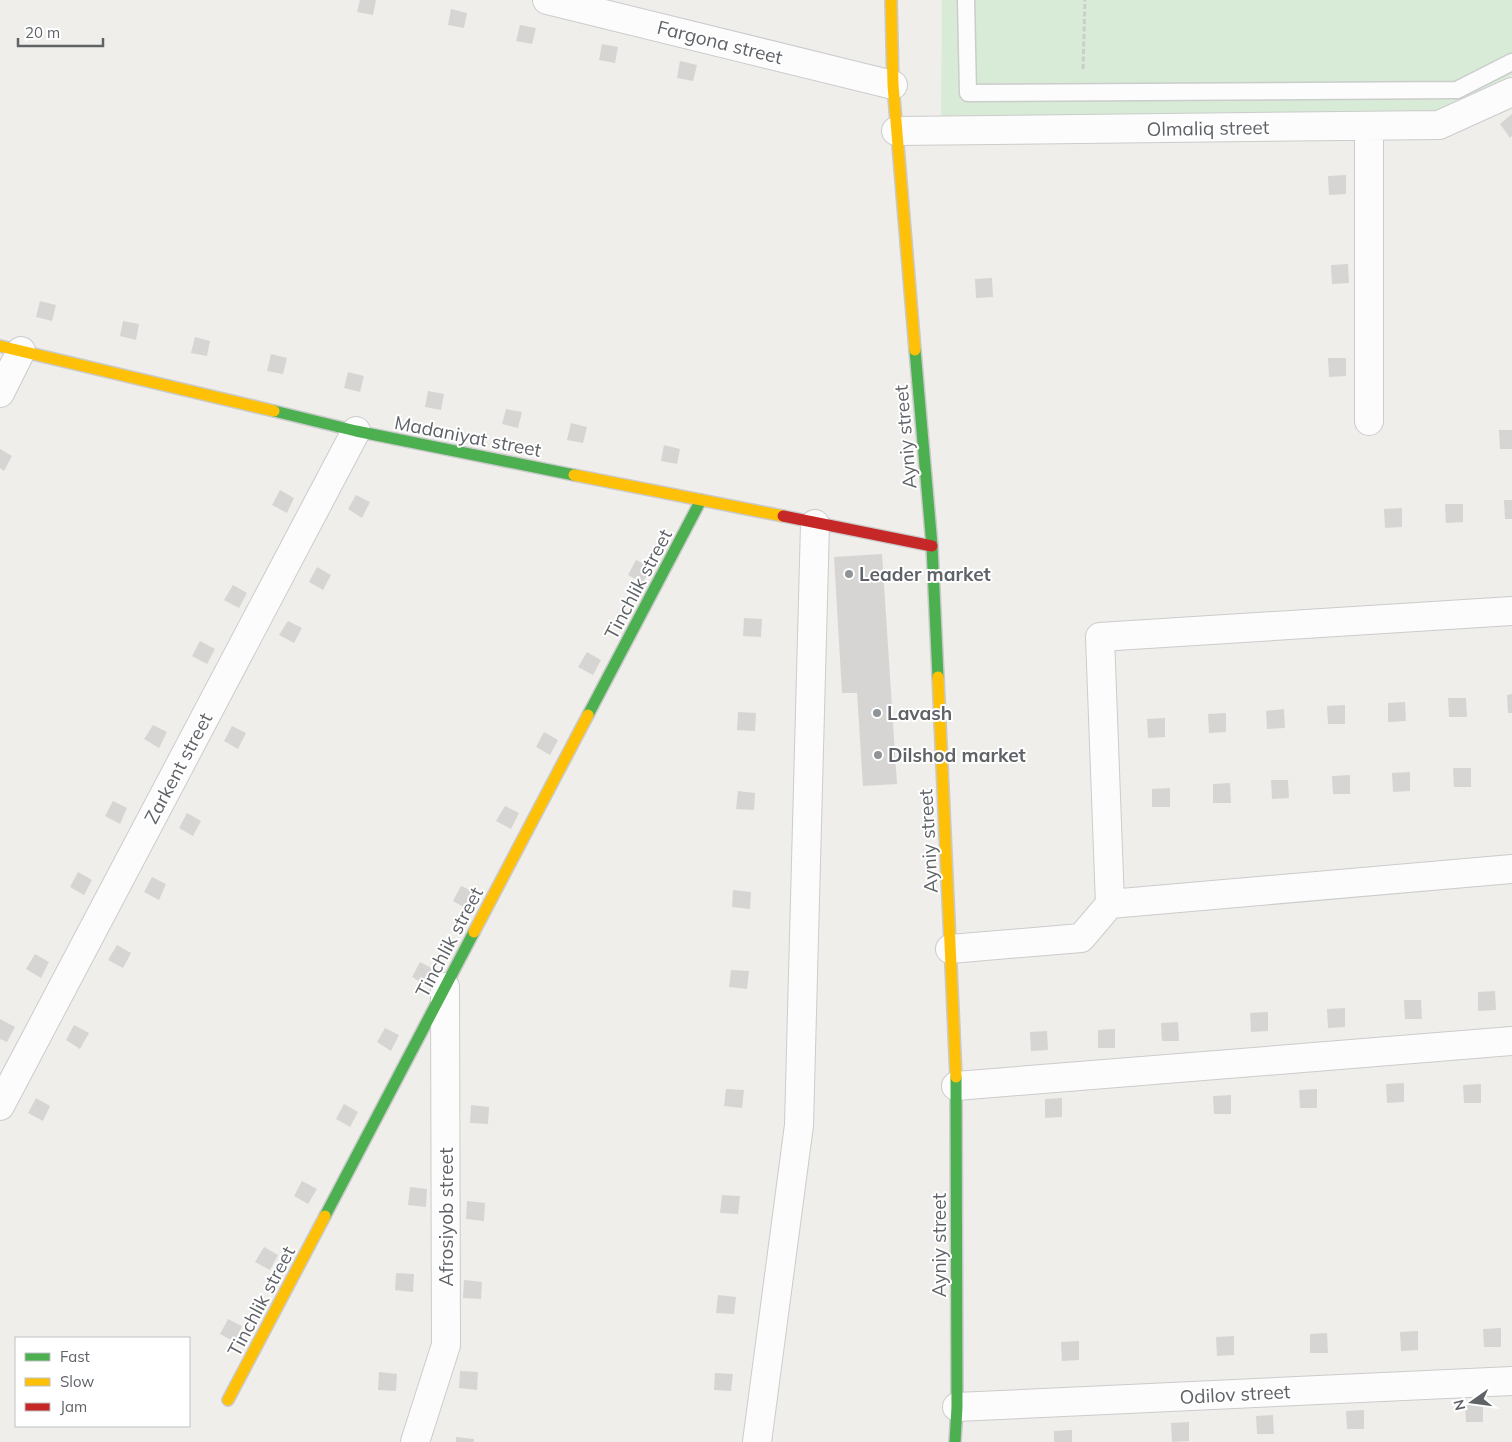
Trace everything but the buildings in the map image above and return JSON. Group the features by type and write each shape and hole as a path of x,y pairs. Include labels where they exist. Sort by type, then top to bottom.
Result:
{"street":[{"name":"Fargona street","path":"547,0 893,85"},
{"name":"Ayniy street","path":"891,0 896,131 932,546 950,948 956,1086 957,1407 955,1442"},
{"name":"Olmaliq street","path":"896,131 1439,125 1512,92"},
{"path":"1369,126 1369,421"},
{"path":"0,393 11,349"},
{"name":"Madaniyat street","path":"11,349 356,431 932,546"},
{"name":"Zarkent street","path":"0,1106 356,431"},
{"name":"Tinchlik street","path":"228,1400 701,500"},
{"path":"757,1442 799,1126 815,524"},
{"path":"950,948 1081,938 1110,904 1100,637 1512,611"},
{"path":"1110,904 1512,868"},
{"name":"Afrosiyob street","path":"415,1442 446,1345 445,988"},
{"path":"956,1086 1512,1041"},
{"name":"Odilov street","path":"957,1407 1512,1381"}],"lane":[{"path":"966,0 968,93 1457,90 1512,62"}],"path":[{"path":"1082,92 1085,0"}],"green space":[{"path":"942,0 1512,0 1512,75 1430,114 941,116"}],"traffic: fast":[{"path":"915,350 932,546 938,677"},
{"path":"274,411 356,431 574,475"},
{"path":"588,715 701,500"},
{"path":"325,1216 474,932"},
{"path":"955,1442 957,1407 956,1077"}],"traffic: slow":[{"path":"891,0 893,85 915,350"},
{"path":"0,346 274,411"},
{"path":"574,475 783,516"},
{"path":"938,677 956,1077"},
{"path":"474,932 588,715"},
{"path":"228,1400 325,1216"}],"traffic: jam":[{"path":"783,516 932,546"}],"place":[{"name":"Leader market","path":"849,574"},
{"name":"Lavash","path":"877,713"},
{"name":"Dilshod market","path":"878,755"}]}
